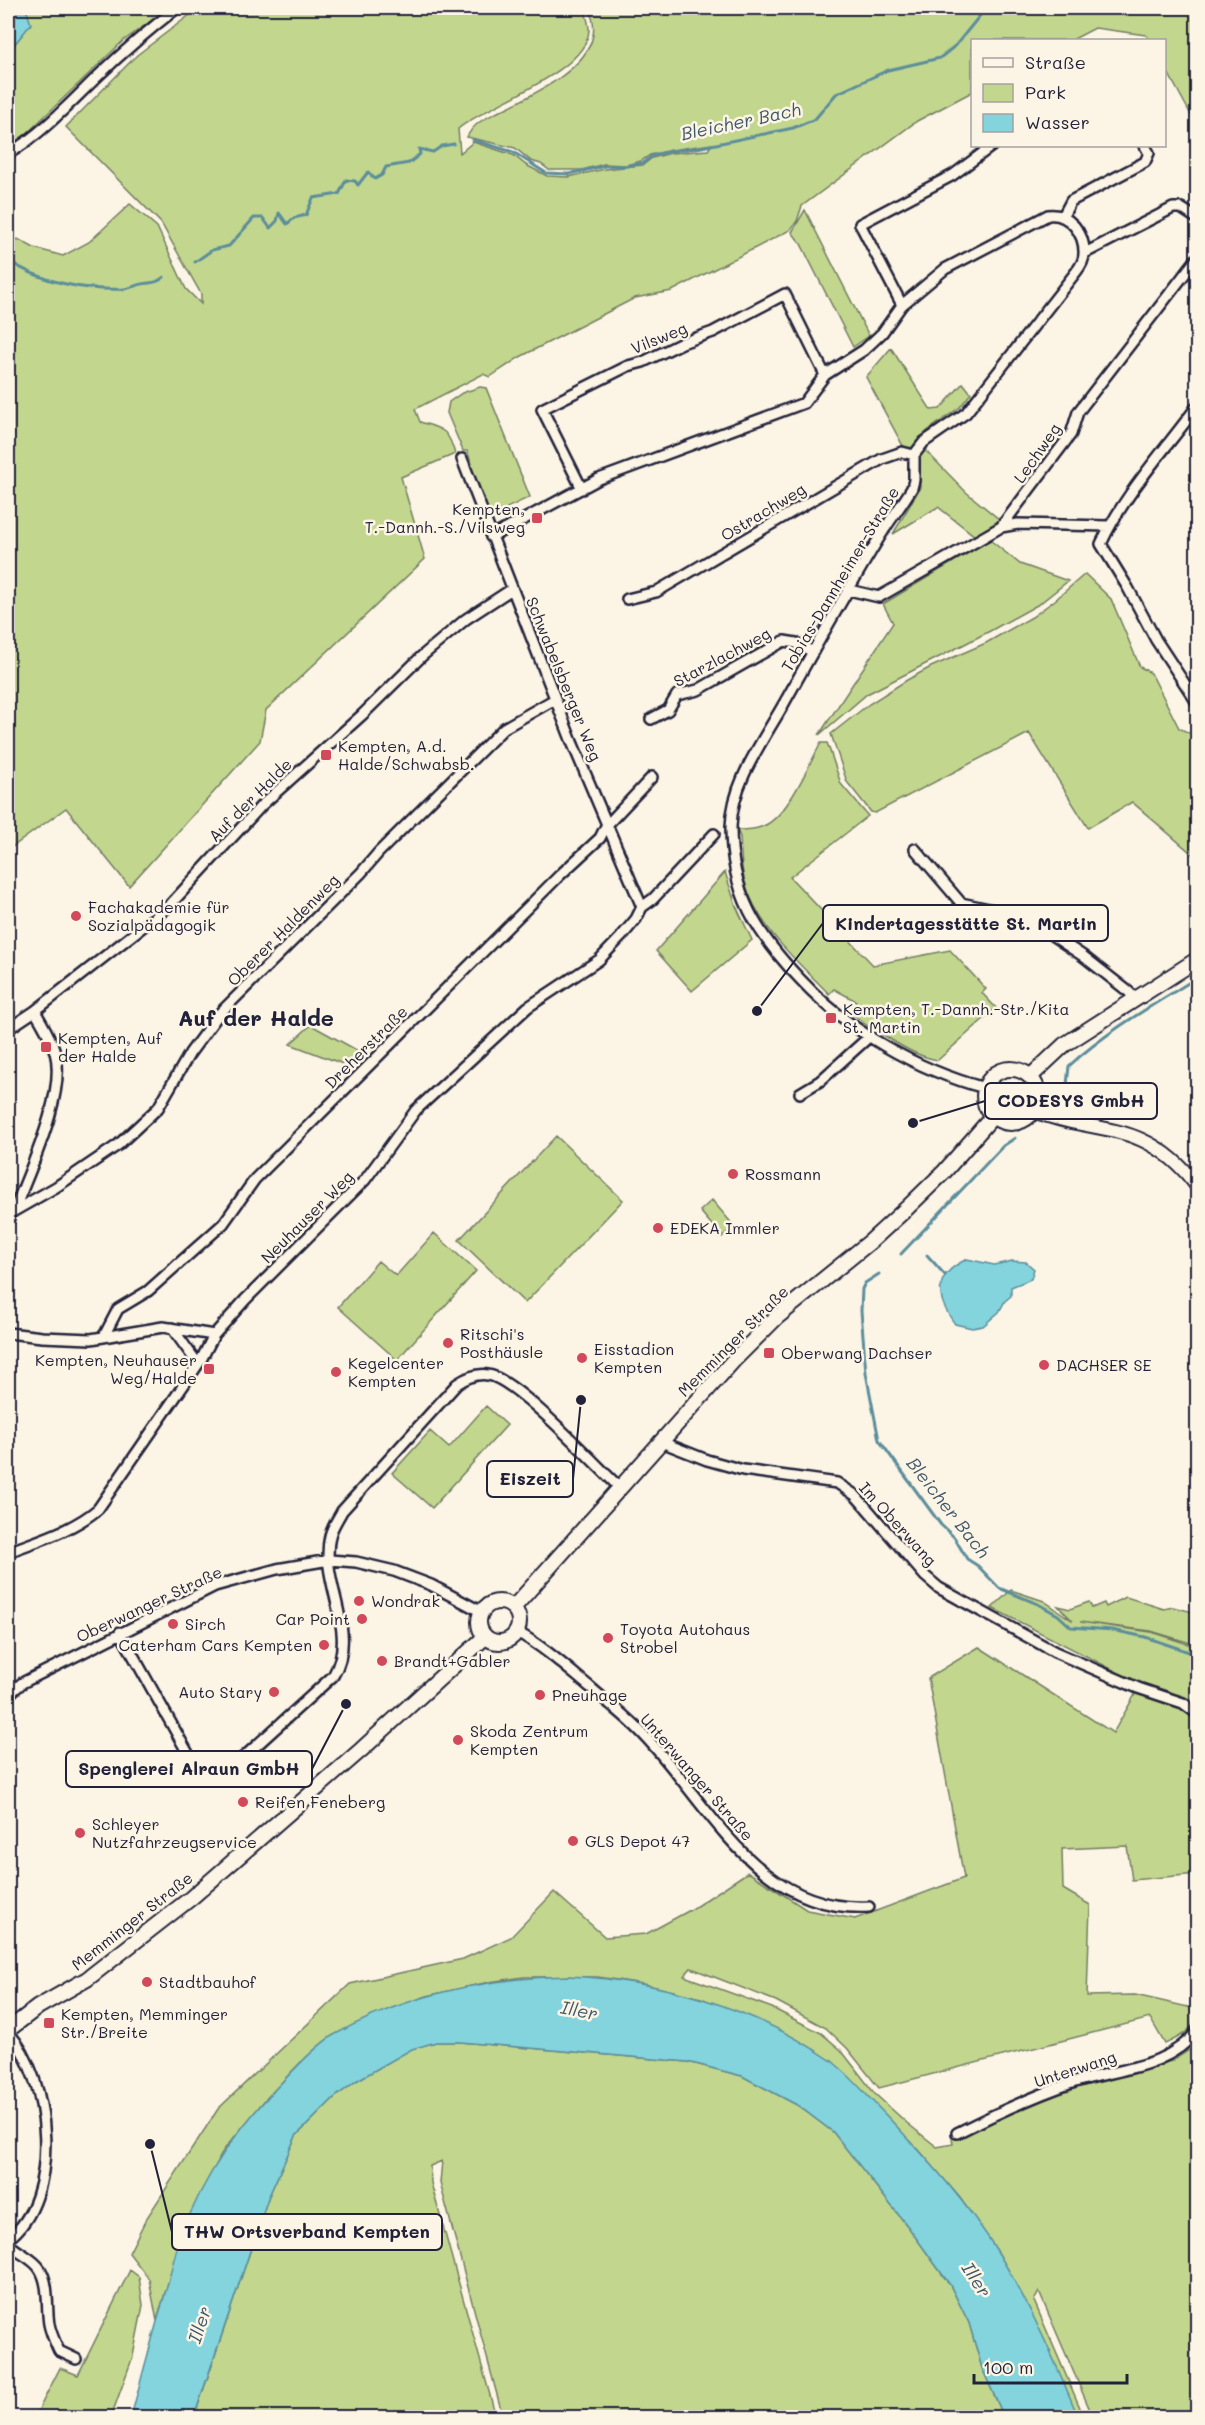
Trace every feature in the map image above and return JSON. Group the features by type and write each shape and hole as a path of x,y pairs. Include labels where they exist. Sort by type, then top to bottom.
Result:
{"main road":[{"path":"1030,1077 1064,1045 1197,959"},
{"path":"1005,1070 1023,1072 1030,1077 1038,1093 1034,1111 1019,1122 1001,1121 993,1116 985,1103 985,1088 996,1073 1005,1070"},
{"name":"Memminger Straße","path":"514,1607 733,1360 777,1317 871,1241 907,1208 944,1172 993,1116"},
{"path":"500,1602 506,1602 514,1607 520,1622 518,1632 510,1640 502,1643 485,1637 479,1625 482,1612 488,1606 500,1602"},
{"name":"Memminger Straße","path":"8,2031 38,2007 87,1979 191,1898 361,1750 485,1637"}],"street":[{"path":"8,154 26,143 47,125 129,46 177,8"},
{"path":"902,305 860,224 953,175 991,147"},
{"path":"1063,216 1071,201 1145,162 1149,153 1146,147"},
{"path":"914,455 924,442 966,413 1076,272 1085,253 1173,208 1181,208 1197,219"},
{"path":"491,537 599,479 804,403 825,375 864,350 882,333 902,305 945,269 1048,215 1063,216 1075,228 1085,253"},
{"name":"Lechweg","path":"849,590 879,597 1001,527 1071,434 1078,412 1197,257"},
{"name":"Vilsweg","path":"582,489 542,409 628,366 644,362 682,343 713,332 785,294 825,375"},
{"path":"1197,405 1109,526 1101,544 1156,640 1197,704"},
{"name":"Ostrachweg","path":"627,599 656,592 882,459 902,452 914,455"},
{"name":"Tobias-Dannheimer-Straße","path":"914,455 912,488 849,590 740,783 731,825 734,863 747,910 762,936 825,1005 842,1019 870,1036 944,1075 985,1088"},
{"name":"Schwabelsberger Weg","path":"462,459 606,826 642,907"},
{"path":"1001,527 1018,525 1109,526"},
{"name":"Auf der Halde","path":"8,1029 35,1011 168,907 262,805 362,715 422,656 466,619 512,589"},
{"name":"Starzlachweg","path":"651,719 668,710 677,695 698,690 784,642 796,643 813,652"},
{"name":"Oberer Haldenweg","path":"11,1213 56,1188 118,1144 158,1108 190,1053 218,1015 362,873 379,852 489,741 514,721 555,699"},
{"name":"Dreherstraße","path":"104,1336 118,1309 148,1291 223,1224 255,1179 551,883 600,838 606,826 652,777"},
{"path":"642,907 653,899 714,834"},
{"path":"915,849 961,903 1008,913 1038,926 1083,956 1135,999"},
{"name":"Neuhauser Weg","path":"8,1552 70,1528 98,1509 198,1364 214,1335 245,1300 365,1180 405,1122 434,1091 528,1007 599,960 636,919 642,907"},
{"path":"11,1213 50,1115 58,1071 53,1044 35,1011"},
{"path":"800,1093 820,1081 870,1036"},
{"path":"1034,1111 1077,1125 1142,1139 1175,1160 1197,1188"},
{"path":"8,1333 91,1339 163,1327 214,1335"},
{"path":"172,1328 198,1364"},
{"path":"120,1632 190,1757 211,1770 233,1764 245,1756 333,1676 343,1651 330,1560 331,1534 342,1511 457,1384 477,1375 488,1375 512,1385 619,1487"},
{"name":"Im Oberwang","path":"659,1441 707,1460 743,1470 837,1483 855,1495 925,1576 939,1588 1055,1652 1138,1688 1183,1703 1197,1714"},
{"name":"Oberwanger Straße","path":"8,1695 22,1683 215,1586 265,1572 330,1560 356,1562 394,1571 431,1585 482,1612"},
{"name":"Unterwanger Straße","path":"518,1632 553,1656 641,1731 714,1821 761,1872 827,1905 849,1908 869,1907"},
{"name":"Unterwang","path":"957,2133 999,2112 1071,2083 1160,2060 1178,2050 1197,2030"},
{"path":"8,2031 16,2041 35,2077 44,2127 43,2168 38,2195 30,2215 18,2232 8,2241 33,2261 41,2271 45,2282 53,2338 59,2351 76,2359"}],"green space":[{"path":"28,8 169,8 123,41 20,140 8,146 8,52 22,35"},
{"path":"199,8 584,8 589,30 584,46 572,60 554,74 458,129 460,153 473,142 513,155 547,176 568,177 605,169 643,165 652,158 671,153 708,150 712,144 650,155 641,161 626,165 604,164 582,170 549,170 531,161 515,148 467,137 482,120 557,80 580,59 589,48 593,35 589,8 1197,8 1197,126 1166,69 1166,39 1149,39 1146,35 1095,28 1074,39 971,39 971,93 917,121 802,206 797,221 790,230 672,291 635,298 520,357 490,377 483,374 415,409 420,422 444,431 450,439 455,454 401,477 425,559 266,710 260,741 129,886 66,808 8,850 8,245 18,239 34,248 63,256 89,242 130,204 157,227 186,289 201,304 201,294 161,223 66,127 137,55"},
{"path":"805,210 869,336 853,347 801,244 792,232"},
{"path":"891,348 931,410 940,409 963,383 971,393 960,407 926,432 927,452 966,492 1000,520 975,536 938,507 893,534 920,488 920,470 902,444 866,377"},
{"path":"480,387 486,388 530,497 490,516 487,514 469,469 472,464 467,451 463,451 447,413 449,402 462,393"},
{"path":"990,540 1020,564 1068,581 1039,604 867,694 819,735 893,623 883,604"},
{"path":"1085,574 1111,599 1140,667 1151,673 1179,728 1197,737 1197,858 1132,802 1088,828 1029,733 875,813 871,812 847,782 831,734 869,704 907,680 986,643 1032,617"},
{"path":"821,743 827,743 841,784 868,816 790,877 873,965 950,950 986,989 982,993 996,1008 938,1060 902,1046 882,1034 882,1030 875,1024 871,1029 854,1015 856,1001 834,989 829,994 767,927 750,896 744,879 740,837 737,830 761,827 780,814 796,791"},
{"path":"725,872 736,906 752,940 692,991 656,951"},
{"path":"311,1025 362,1053 351,1067 290,1044"},
{"path":"556,1136 623,1200 525,1303 459,1240"},
{"path":"712,1200 734,1226 722,1237 700,1211"},
{"path":"434,1233 476,1271 397,1360 338,1307 378,1261 396,1276"},
{"path":"486,1406 507,1425 432,1508 392,1473 430,1431 449,1448"},
{"path":"1011,1590 1044,1601 1073,1621 1058,1606 1070,1609 1089,1602 1092,1608 1104,1603 1106,1607 1126,1597 1164,1609 1173,1607 1197,1613 1197,1645 1151,1631 1080,1622 1151,1632 1197,1647 1197,1706 1189,1700 1182,1707 1197,1720 1197,1874 1132,1880 1127,1846 1062,1849 1063,1889 1090,1905 1087,1996 1135,1995 1197,2009 1191,2027 1165,2044 1150,2018 879,2088 847,2048 826,2028 776,2001 691,1968 684,1976 772,2008 821,2033 841,2050 875,2094 937,2147 953,2144 952,2139 1079,2083 1172,2061 1189,2050 1197,2051 1197,2417 1093,2417 1039,2292 1034,2301 1084,2417 1078,2417 1029,2310 999,2254 960,2198 919,2150 831,2060 701,1998 643,1984 598,1977 524,1977 489,1982 427,1996 390,2009 330,2038 300,2063 264,2101 223,2151 181,2237 157,2321 149,2279 129,2253 146,2219 218,2109 350,1984 463,1959 511,1937 554,1892 605,1937 646,1934 692,1909 748,1872 807,1910 855,1919 964,1878 928,1678 979,1647 1113,1733 1141,1684 992,1608"},
{"path":"436,2042 460,2042 688,2062 742,2076 797,2105 833,2132 909,2228 950,2285 969,2323 982,2368 1004,2417 503,2417 440,2183 442,2161 430,2166 431,2183 496,2417 194,2418 268,2198 296,2136 334,2098 356,2081 412,2048"},
{"path":"130,2270 139,2277 143,2305 133,2356 111,2417 35,2417 60,2368 78,2375"}],"water":[{"path":"8,8 28,8 31,24 8,52"},
{"path":"967,1259 994,1265 1012,1261 1026,1262 1034,1269 1031,1279 1011,1287 1011,1296 999,1312 983,1326 972,1328 955,1324 941,1296 943,1279 956,1265"},
{"name":"Iller","path":"568,1976 637,1983 704,1999 769,2025 836,2065 858,2085 930,2163 987,2235 1032,2313 1078,2417 1004,2417 982,2368 969,2323 950,2285 909,2228 833,2132 797,2105 742,2076 688,2062 460,2042 436,2042 412,2049 356,2081 334,2098 296,2136 268,2198 194,2417 131,2417 176,2250 200,2193 224,2152 252,2115 302,2062 332,2036 359,2022 417,2000 447,1991 507,1980"}],"waterway":[{"name":"Bleicher Bach","path":"473,140 513,152 546,173 569,174 605,166 643,163 652,156 671,151 697,148 793,128 815,119 836,94 888,70 940,58 956,45 986,8"},
{"name":"Bleicher Bach","path":"195,262 212,250 229,246 254,218 263,218 270,228 277,221 279,213 287,224 294,218 306,215 313,198 339,194 346,180 355,181 358,185 368,172 375,179 382,175 386,167 409,163 420,154 419,149 433,152 442,146 454,144"},
{"name":"Bleicher Bach","path":"8,260 34,274 79,287 124,289 156,282 164,277"},
{"name":"Bleicher Bach","path":"1066,1094 1069,1066 1115,1030 1198,977"},
{"name":"Bleicher Bach","path":"901,1254 1003,1146 1015,1138"},
{"path":"927,1255 945,1275"},
{"name":"Bleicher Bach","path":"879,1274 865,1283 862,1289 861,1311 866,1373 879,1440 941,1525 954,1537 967,1559 978,1566 999,1588 1038,1604 1058,1615 1071,1627 1112,1630 1145,1637 1198,1655"}],"place":[{"name":"Kempten, T.-Dannh.-S./Vilsweg","path":"537,518"},
{"name":"Kempten, A.d. Halde/Schwabsb.","path":"326,755"},
{"name":"Fachakademie für Sozialpädagogik","path":"76,916"},
{"name":"Kindertagesstätte St. Martin","path":"757,1011"},
{"name":"Kempten, T.-Dannh.-Str./Kita St. Martin","path":"831,1018"},
{"name":"Kempten, Auf der Halde","path":"46,1047"},
{"name":"CODESYS GmbH","path":"913,1123"},
{"name":"Rossmann","path":"733,1174"},
{"name":"EDEKA Immler","path":"658,1228"},
{"name":"Ritschi's Posthäusle","path":"448,1343"},
{"name":"Oberwang Dachser","path":"769,1353"},
{"name":"Eisstadion Kempten","path":"582,1358"},
{"name":"DACHSER SE","path":"1044,1365"},
{"name":"Kempten, Neuhauser Weg/Halde","path":"209,1369"},
{"name":"Kegelcenter Kempten","path":"336,1372"},
{"name":"Eiszeit","path":"581,1400"},
{"name":"Wondrak","path":"359,1601"},
{"name":"Car Point","path":"362,1619"},
{"name":"Sirch","path":"173,1624"},
{"name":"Toyota Autohaus Strobel","path":"608,1638"},
{"name":"Caterham Cars Kempten","path":"324,1645"},
{"name":"Brandt+Gabler","path":"382,1661"},
{"name":"Auto Stary","path":"274,1692"},
{"name":"Pneuhage","path":"540,1695"},
{"name":"Spenglerei Alraun GmbH","path":"346,1704"},
{"name":"Skoda Zentrum Kempten","path":"458,1740"},
{"name":"Reifen Feneberg","path":"243,1802"},
{"name":"Schleyer Nutzfahrzeugservice","path":"80,1833"},
{"name":"GLS Depot 47","path":"573,1841"},
{"name":"Stadtbauhof","path":"147,1982"},
{"name":"Kempten, Memminger Str./Breite","path":"49,2023"},
{"name":"THW Ortsverband Kempten","path":"150,2144"}],"district":[{"name":"Auf der Halde","path":"256,1018"}]}
